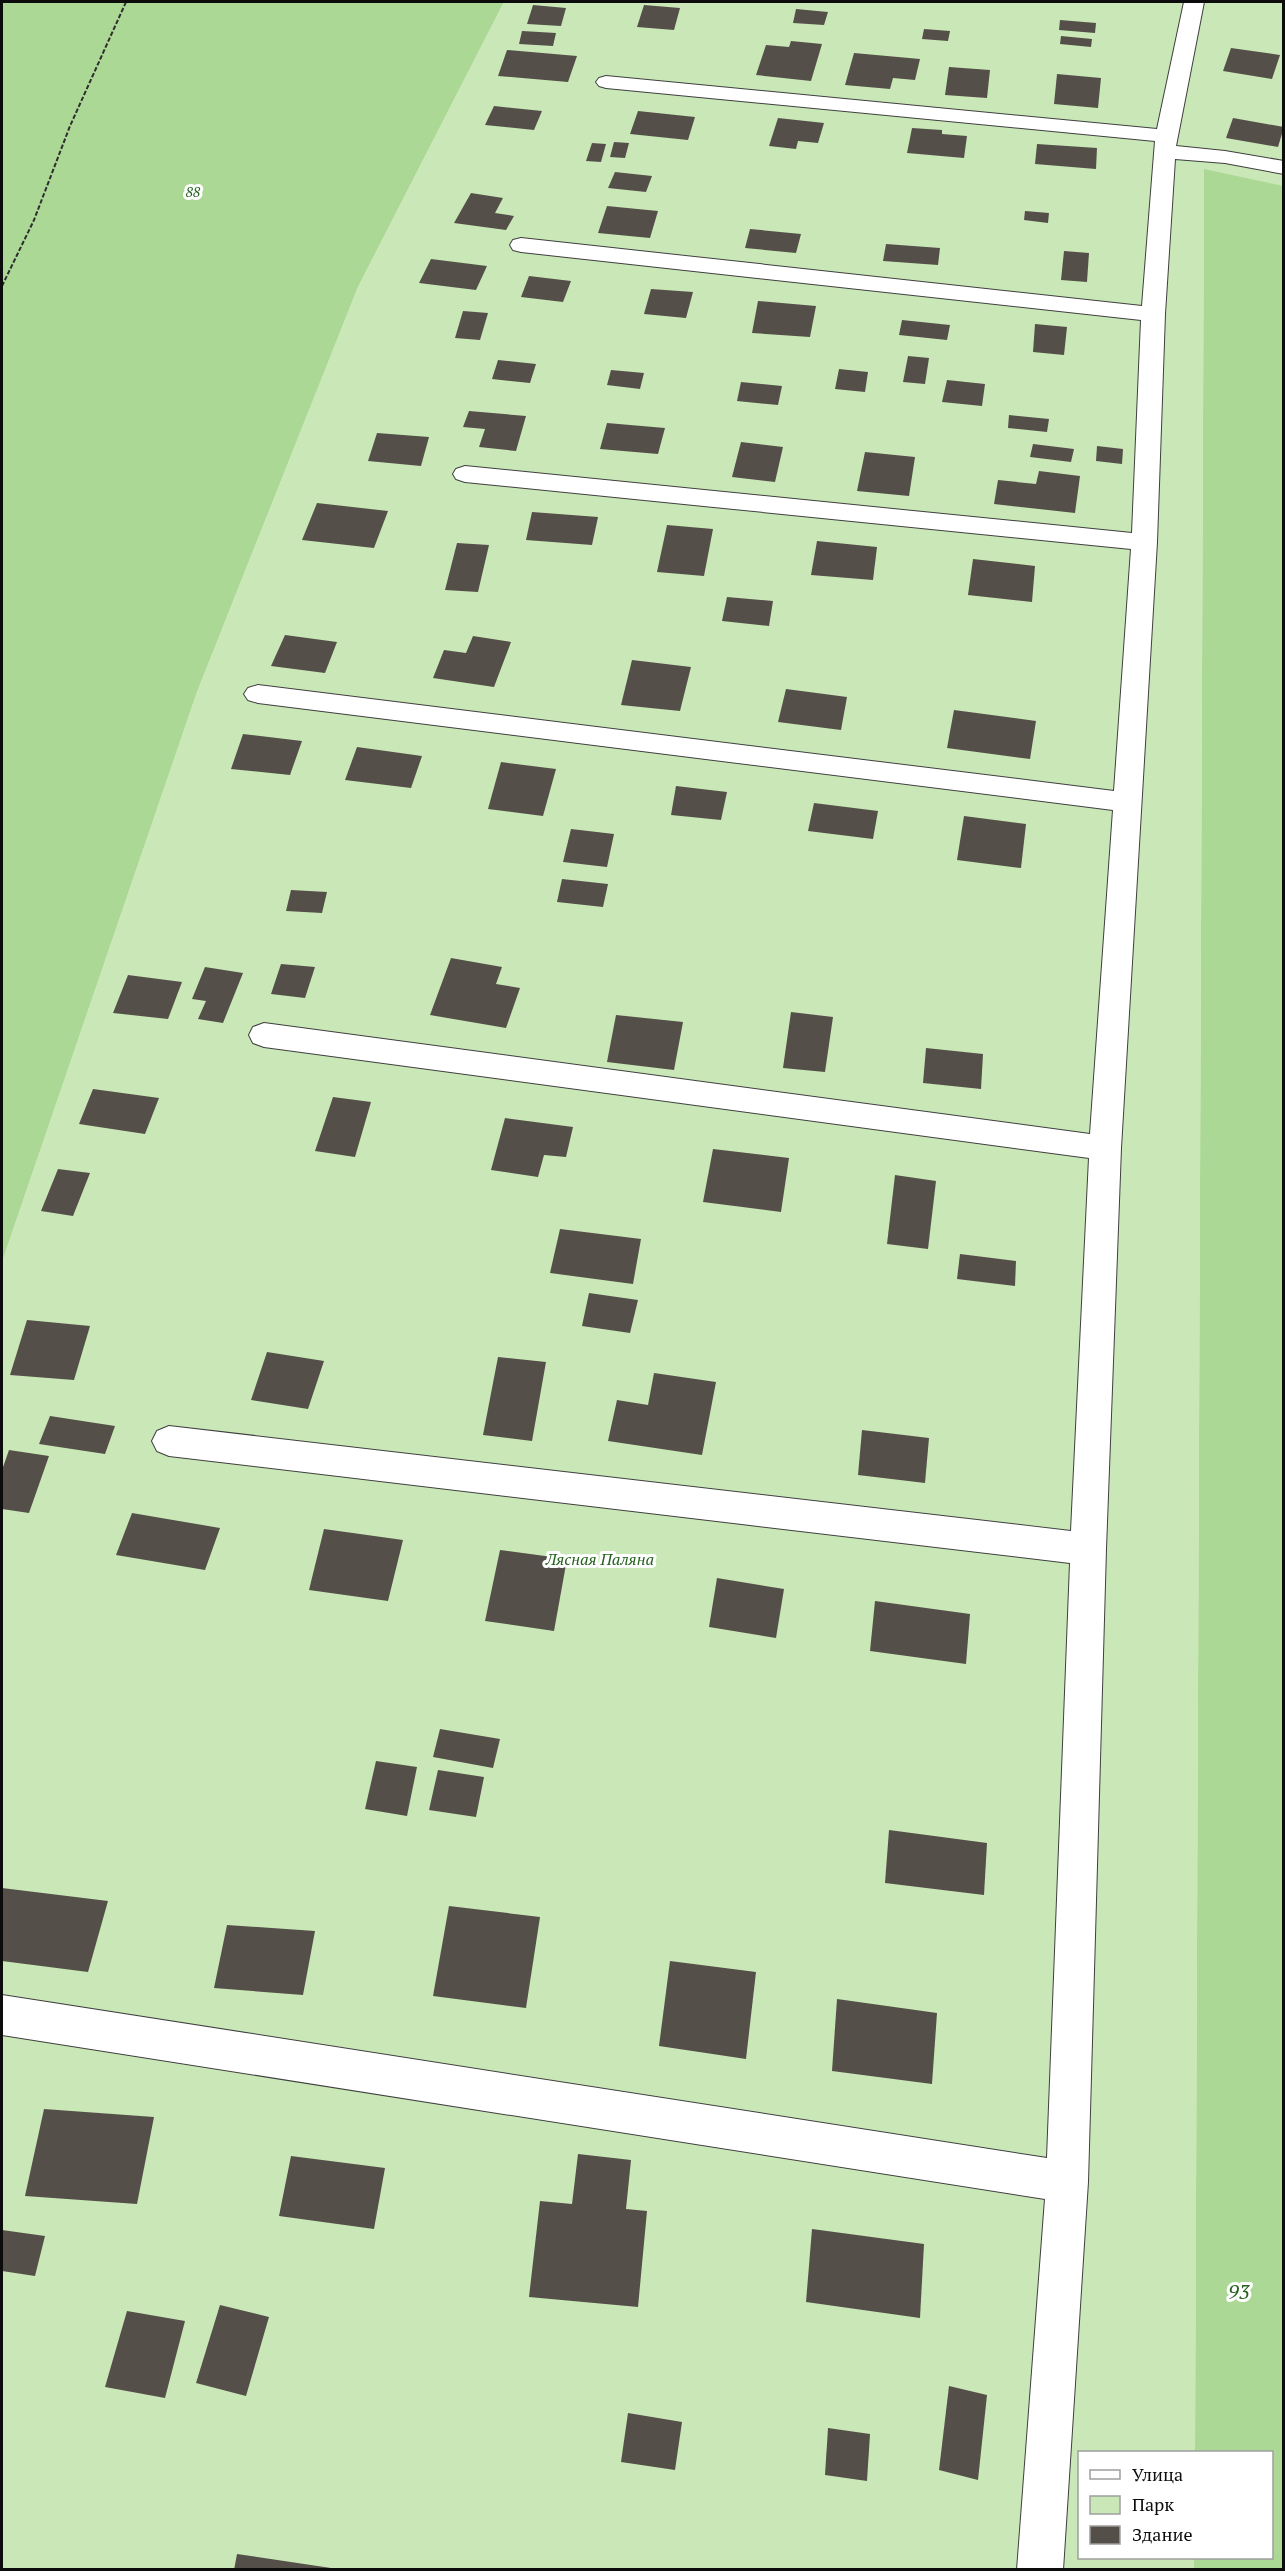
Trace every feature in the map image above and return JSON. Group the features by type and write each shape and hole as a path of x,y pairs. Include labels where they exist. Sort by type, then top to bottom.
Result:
{"street":[{"path":"1040,2570 1067,2182 1088,1549 1105,1148 1144,542 1152,314 1165,144 1194,2"},
{"path":"606,82 1165,144 1284,168"},
{"path":"521,245 1152,314"},
{"path":"465,474 1144,542"},
{"path":"258,694 1126,802"},
{"path":"264,1035 1105,1148"},
{"path":"169,1441 1088,1549"},
{"path":"2,2015 1067,2182"}],"path":[{"path":"2,286 34,220 70,126 126,2"}],"green space":[{"name":"88","path":"2,2 504,2 358,287 197,692 2,1262"},
{"name":"Лясная Паляна","path":"504,2 1283,2 1283,186 1204,170 1195,2451 1078,2451 1078,2559 1194,2559 1194,2569 2,2570 2,1262 197,692 358,287"},
{"name":"93","path":"1204,169 1284,186 1283,2570 1194,2569 1194,2559 1273,2559 1273,2451 1195,2451"}],"building":[{"path":"533,5 566,8 561,26 527,24"},
{"path":"644,5 680,8 674,30 637,27"},
{"path":"796,9 828,12 824,25 793,23"},
{"path":"1060,20 1096,23 1095,33 1059,30"},
{"path":"924,29 950,31 948,41 922,39"},
{"path":"522,31 556,33 553,46 519,44"},
{"path":"1061,36 1092,39 1091,47 1060,44"},
{"path":"791,41 822,44 811,81 756,75 766,45 789,47"},
{"path":"1231,48 1280,55 1272,79 1223,71"},
{"path":"507,50 577,56 568,82 498,76"},
{"path":"854,53 920,59 915,80 893,78 890,89 845,85"},
{"path":"949,67 990,70 987,98 945,95"},
{"path":"1057,74 1101,78 1098,108 1054,104"},
{"path":"494,106 542,111 534,130 485,125"},
{"path":"638,111 695,117 688,140 630,134"},
{"path":"778,118 824,123 818,143 798,141 796,149 769,146"},
{"path":"1233,118 1284,127 1278,147 1226,138"},
{"path":"912,128 942,130 942,134 967,136 964,158 907,153"},
{"path":"614,142 629,143 625,158 610,157"},
{"path":"592,143 606,144 601,162 586,161"},
{"path":"1037,144 1097,148 1096,169 1035,164"},
{"path":"615,172 652,176 646,192 608,188"},
{"path":"471,193 503,198 495,213 514,216 506,230 454,223"},
{"path":"607,206 658,211 650,238 598,233"},
{"path":"1025,211 1049,213 1048,223 1024,220"},
{"path":"750,229 801,234 796,253 745,248"},
{"path":"886,244 940,248 938,265 883,261"},
{"path":"1064,251 1089,253 1087,282 1061,280"},
{"path":"431,259 487,266 476,290 419,283"},
{"path":"529,276 571,281 563,302 521,297"},
{"path":"651,289 693,292 686,318 644,314"},
{"path":"758,301 816,306 810,337 752,333"},
{"path":"463,311 488,313 480,340 455,338"},
{"path":"902,320 950,325 947,340 899,335"},
{"path":"1035,324 1067,327 1064,355 1033,352"},
{"path":"908,356 929,358 925,384 903,382"},
{"path":"498,360 536,364 530,383 492,379"},
{"path":"839,369 868,372 865,392 835,389"},
{"path":"611,370 644,373 640,389 607,385"},
{"path":"947,380 985,384 982,406 942,402"},
{"path":"741,382 782,386 778,405 737,401"},
{"path":"469,411 526,416 516,451 479,447 485,429 463,427"},
{"path":"1009,415 1049,419 1047,432 1008,428"},
{"path":"607,423 665,428 658,454 600,449"},
{"path":"377,433 429,437 421,466 368,461"},
{"path":"741,442 783,447 775,482 732,477"},
{"path":"1033,444 1074,449 1071,462 1030,457"},
{"path":"1097,446 1123,449 1122,464 1096,461"},
{"path":"865,452 915,457 909,496 857,491"},
{"path":"1039,471 1080,476 1075,513 994,504 998,480 1036,484"},
{"path":"317,503 388,511 374,548 302,540"},
{"path":"532,512 598,517 592,545 526,540"},
{"path":"667,525 713,529 704,576 657,572"},
{"path":"817,541 877,547 873,580 811,575"},
{"path":"457,543 489,545 478,592 445,590"},
{"path":"973,559 1035,566 1032,602 968,595"},
{"path":"727,597 773,601 769,626 722,621"},
{"path":"285,635 337,642 325,673 271,666"},
{"path":"473,636 511,642 494,687 433,678 444,650 466,653"},
{"path":"632,660 691,667 680,711 621,705"},
{"path":"786,689 847,697 841,730 778,722"},
{"path":"954,710 1036,721 1030,759 947,748"},
{"path":"243,734 302,741 290,775 231,769"},
{"path":"357,747 422,756 411,788 345,780"},
{"path":"501,762 556,769 543,816 488,809"},
{"path":"676,786 727,792 721,820 671,815"},
{"path":"814,803 878,811 873,839 808,831"},
{"path":"964,816 1026,824 1021,868 957,860"},
{"path":"571,829 614,834 607,867 563,862"},
{"path":"562,879 608,884 603,907 557,902"},
{"path":"291,890 327,892 322,913 286,911"},
{"path":"451,958 502,967 496,984 520,988 506,1028 430,1015"},
{"path":"281,964 315,967 305,998 271,994"},
{"path":"205,967 243,973 223,1023 198,1019 206,1001 192,999"},
{"path":"128,975 182,982 168,1019 113,1013"},
{"path":"791,1012 833,1017 825,1072 783,1068"},
{"path":"616,1015 683,1022 674,1070 607,1062"},
{"path":"926,1048 983,1054 981,1089 923,1083"},
{"path":"93,1089 159,1098 145,1134 79,1124"},
{"path":"333,1097 371,1102 355,1157 315,1151"},
{"path":"505,1118 573,1127 566,1157 544,1155 538,1177 491,1170"},
{"path":"713,1149 789,1158 781,1212 703,1202"},
{"path":"58,1169 90,1173 73,1216 41,1211"},
{"path":"895,1175 936,1181 928,1249 887,1244"},
{"path":"560,1229 641,1239 633,1284 550,1273"},
{"path":"960,1254 1016,1261 1015,1286 957,1279"},
{"path":"589,1293 638,1300 630,1333 582,1326"},
{"path":"27,1320 90,1326 74,1380 10,1375"},
{"path":"267,1352 324,1361 308,1409 251,1400"},
{"path":"498,1357 546,1362 532,1441 483,1435"},
{"path":"654,1373 716,1382 702,1455 608,1441 617,1400 648,1405"},
{"path":"50,1416 115,1426 105,1454 39,1444"},
{"path":"862,1430 929,1438 925,1483 858,1475"},
{"path":"9,1450 49,1456 29,1513 2,1509 2,1470"},
{"path":"132,1513 220,1528 205,1570 116,1555"},
{"path":"324,1529 403,1540 388,1601 309,1590"},
{"path":"500,1550 567,1559 554,1631 485,1621"},
{"path":"717,1578 784,1589 776,1638 709,1627"},
{"path":"875,1601 970,1614 966,1664 870,1651"},
{"path":"440,1729 500,1739 493,1768 433,1757"},
{"path":"376,1761 417,1767 407,1816 365,1809"},
{"path":"438,1770 484,1777 476,1817 429,1810"},
{"path":"889,1830 987,1843 984,1895 885,1883"},
{"path":"2,1888 108,1901 88,1972 2,1961"},
{"path":"449,1906 540,1917 526,2008 433,1996"},
{"path":"227,1925 315,1931 303,1995 214,1988"},
{"path":"670,1961 756,1972 746,2059 659,2046"},
{"path":"837,1999 937,2013 932,2084 832,2071"},
{"path":"44,2109 154,2117 137,2204 25,2196"},
{"path":"578,2154 631,2160 626,2209 647,2211 638,2307 529,2297 540,2201 572,2204"},
{"path":"291,2156 385,2168 374,2229 279,2216"},
{"path":"812,2229 924,2244 920,2318 806,2302"},
{"path":"2,2230 45,2236 35,2276 2,2271"},
{"path":"220,2305 269,2317 246,2396 196,2383"},
{"path":"127,2311 185,2321 165,2398 105,2387"},
{"path":"949,2386 987,2395 978,2480 939,2470"},
{"path":"628,2413 682,2422 675,2470 621,2462"},
{"path":"828,2428 870,2434 867,2481 825,2475"},
{"path":"237,2554 331,2568 331,2570 234,2570"}]}
